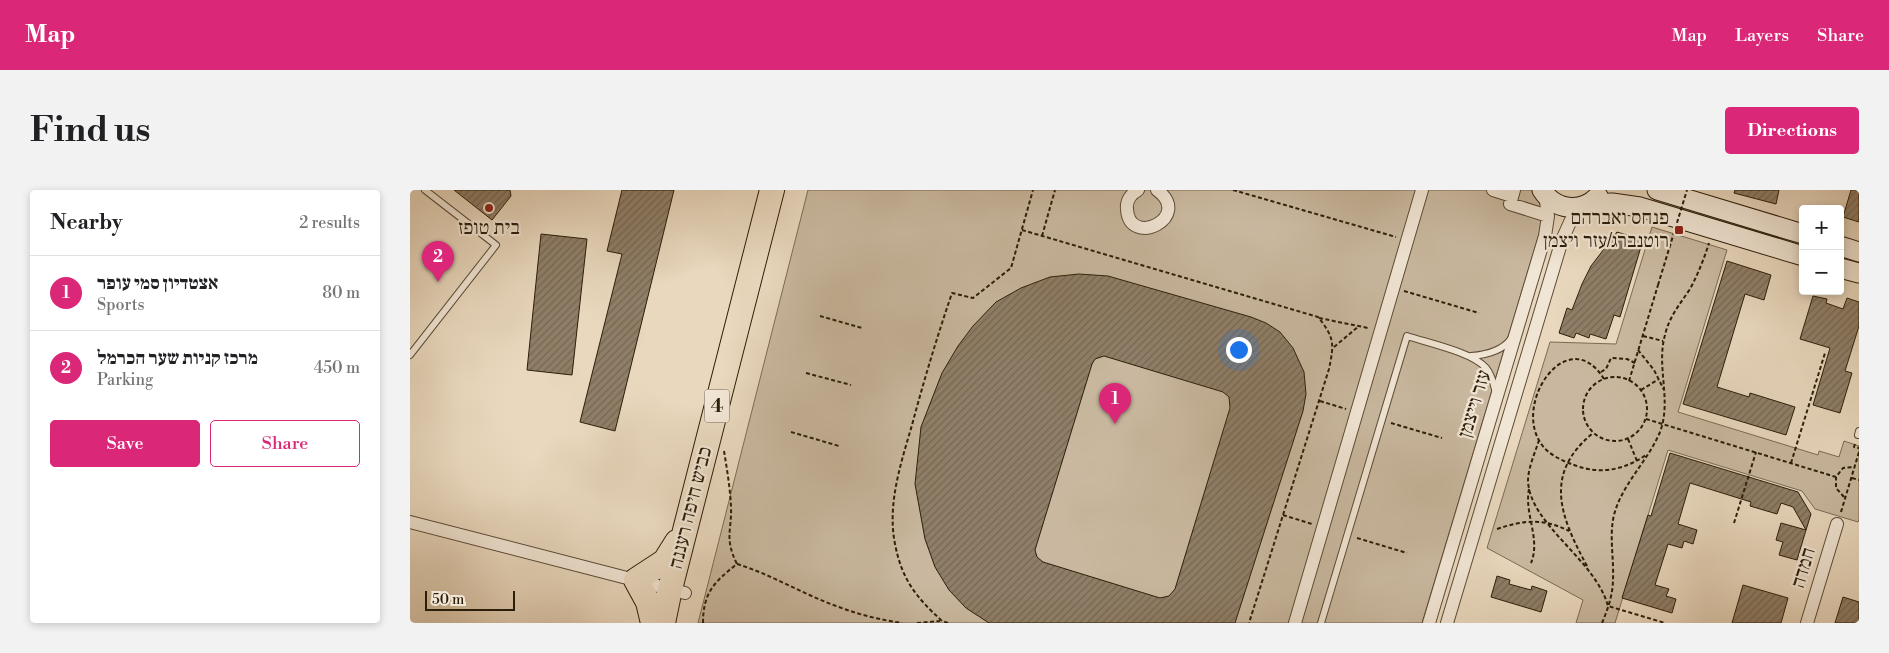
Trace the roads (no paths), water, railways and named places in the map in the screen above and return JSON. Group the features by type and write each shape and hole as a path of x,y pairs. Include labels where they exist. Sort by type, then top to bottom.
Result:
{"highway":[{"name":"כביש חיפה רעננה","path":"677,623 677,591 695,488 772,190"},
{"name":"כביש חיפה רעננה","path":"663,623 677,591 724,443 784,190"},
{"path":"653,623 648,602 636,580 665,561 672,551 679,537 695,488"}],"main road":[{"path":"1586,205 1597,198 1603,190"},
{"path":"1657,190 1799,233"},
{"path":"1544,192 1553,202 1562,207 1573,208 1612,202 1634,206 1799,255"},
{"path":"1844,247 1859,252"},
{"path":"1844,269 1859,274"}],"street":[{"path":"1138,190 1130,196 1127,210 1129,217 1139,227 1150,228 1163,222 1168,211 1168,204 1162,192"},
{"path":"1295,623 1422,190"},
{"path":"1492,190 1513,193 1510,204 1548,216"},
{"name":"עזר וייצמן","path":"1429,623 1546,236 1548,216 1544,192"},
{"name":"עזר וייצמן","path":"1447,623 1562,240 1571,220 1586,205"},
{"path":"410,522 677,591"},
{"name":"חמדה","path":"1807,623 1837,524"}],"lane":[{"path":"410,355 496,245 425,190"},
{"path":"1471,356 1492,352 1506,345 1516,333"},
{"path":"1321,623 1407,336 1471,356 1486,368 1492,377 1497,396"}],"place":[{"name":"בית טופז","path":"489,208"},
{"name":"פנחס ואברהם רוטנברג/עזר ויצמן","path":"1679,230"},
{"name":"מרכז קניות שער הכרמל","path":"438,282"},
{"name":"אצטדיון סמי עופר","path":"1115,424"}]}
